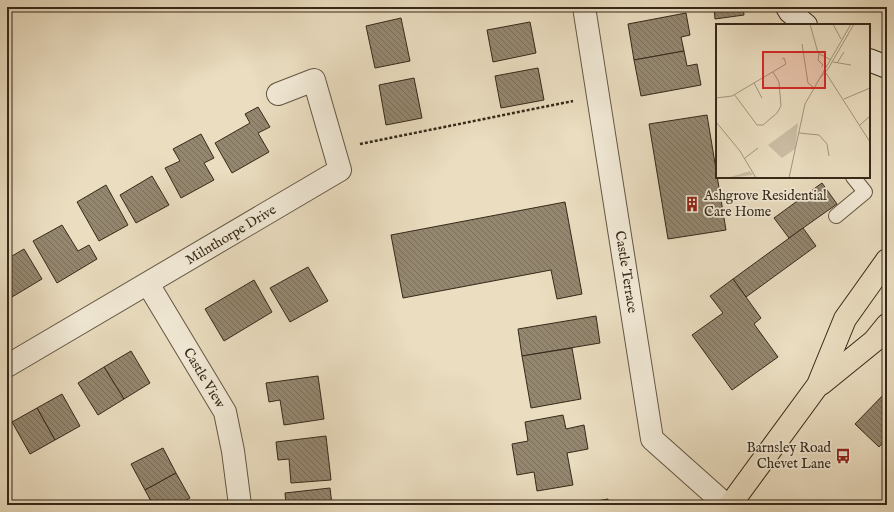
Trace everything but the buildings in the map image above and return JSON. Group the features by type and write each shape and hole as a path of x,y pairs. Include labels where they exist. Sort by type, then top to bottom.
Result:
{"main road":[{"path":"730,505 818,385 845,319 886,262"},
{"path":"818,385 874,340 887,325"}],"street":[{"name":"Castle Terrace","path":"584,7 652,439 726,505"},
{"path":"787,7 790,12 805,24"},
{"path":"870,60 887,67"},
{"name":"Milnthorpe Drive","path":"7,366 340,170 314,80 278,94"},
{"name":"Castle View","path":"148,284 224,412 233,451 240,505"}],"lane":[{"path":"836,216 865,192 853,178"}],"path":[{"path":"334,149 550,105"}],"place":[{"name":"Ashgrove Residential Care Home","path":"692,204"},
{"name":"Barnsley Road Chevet Lane","path":"843,456"}]}
